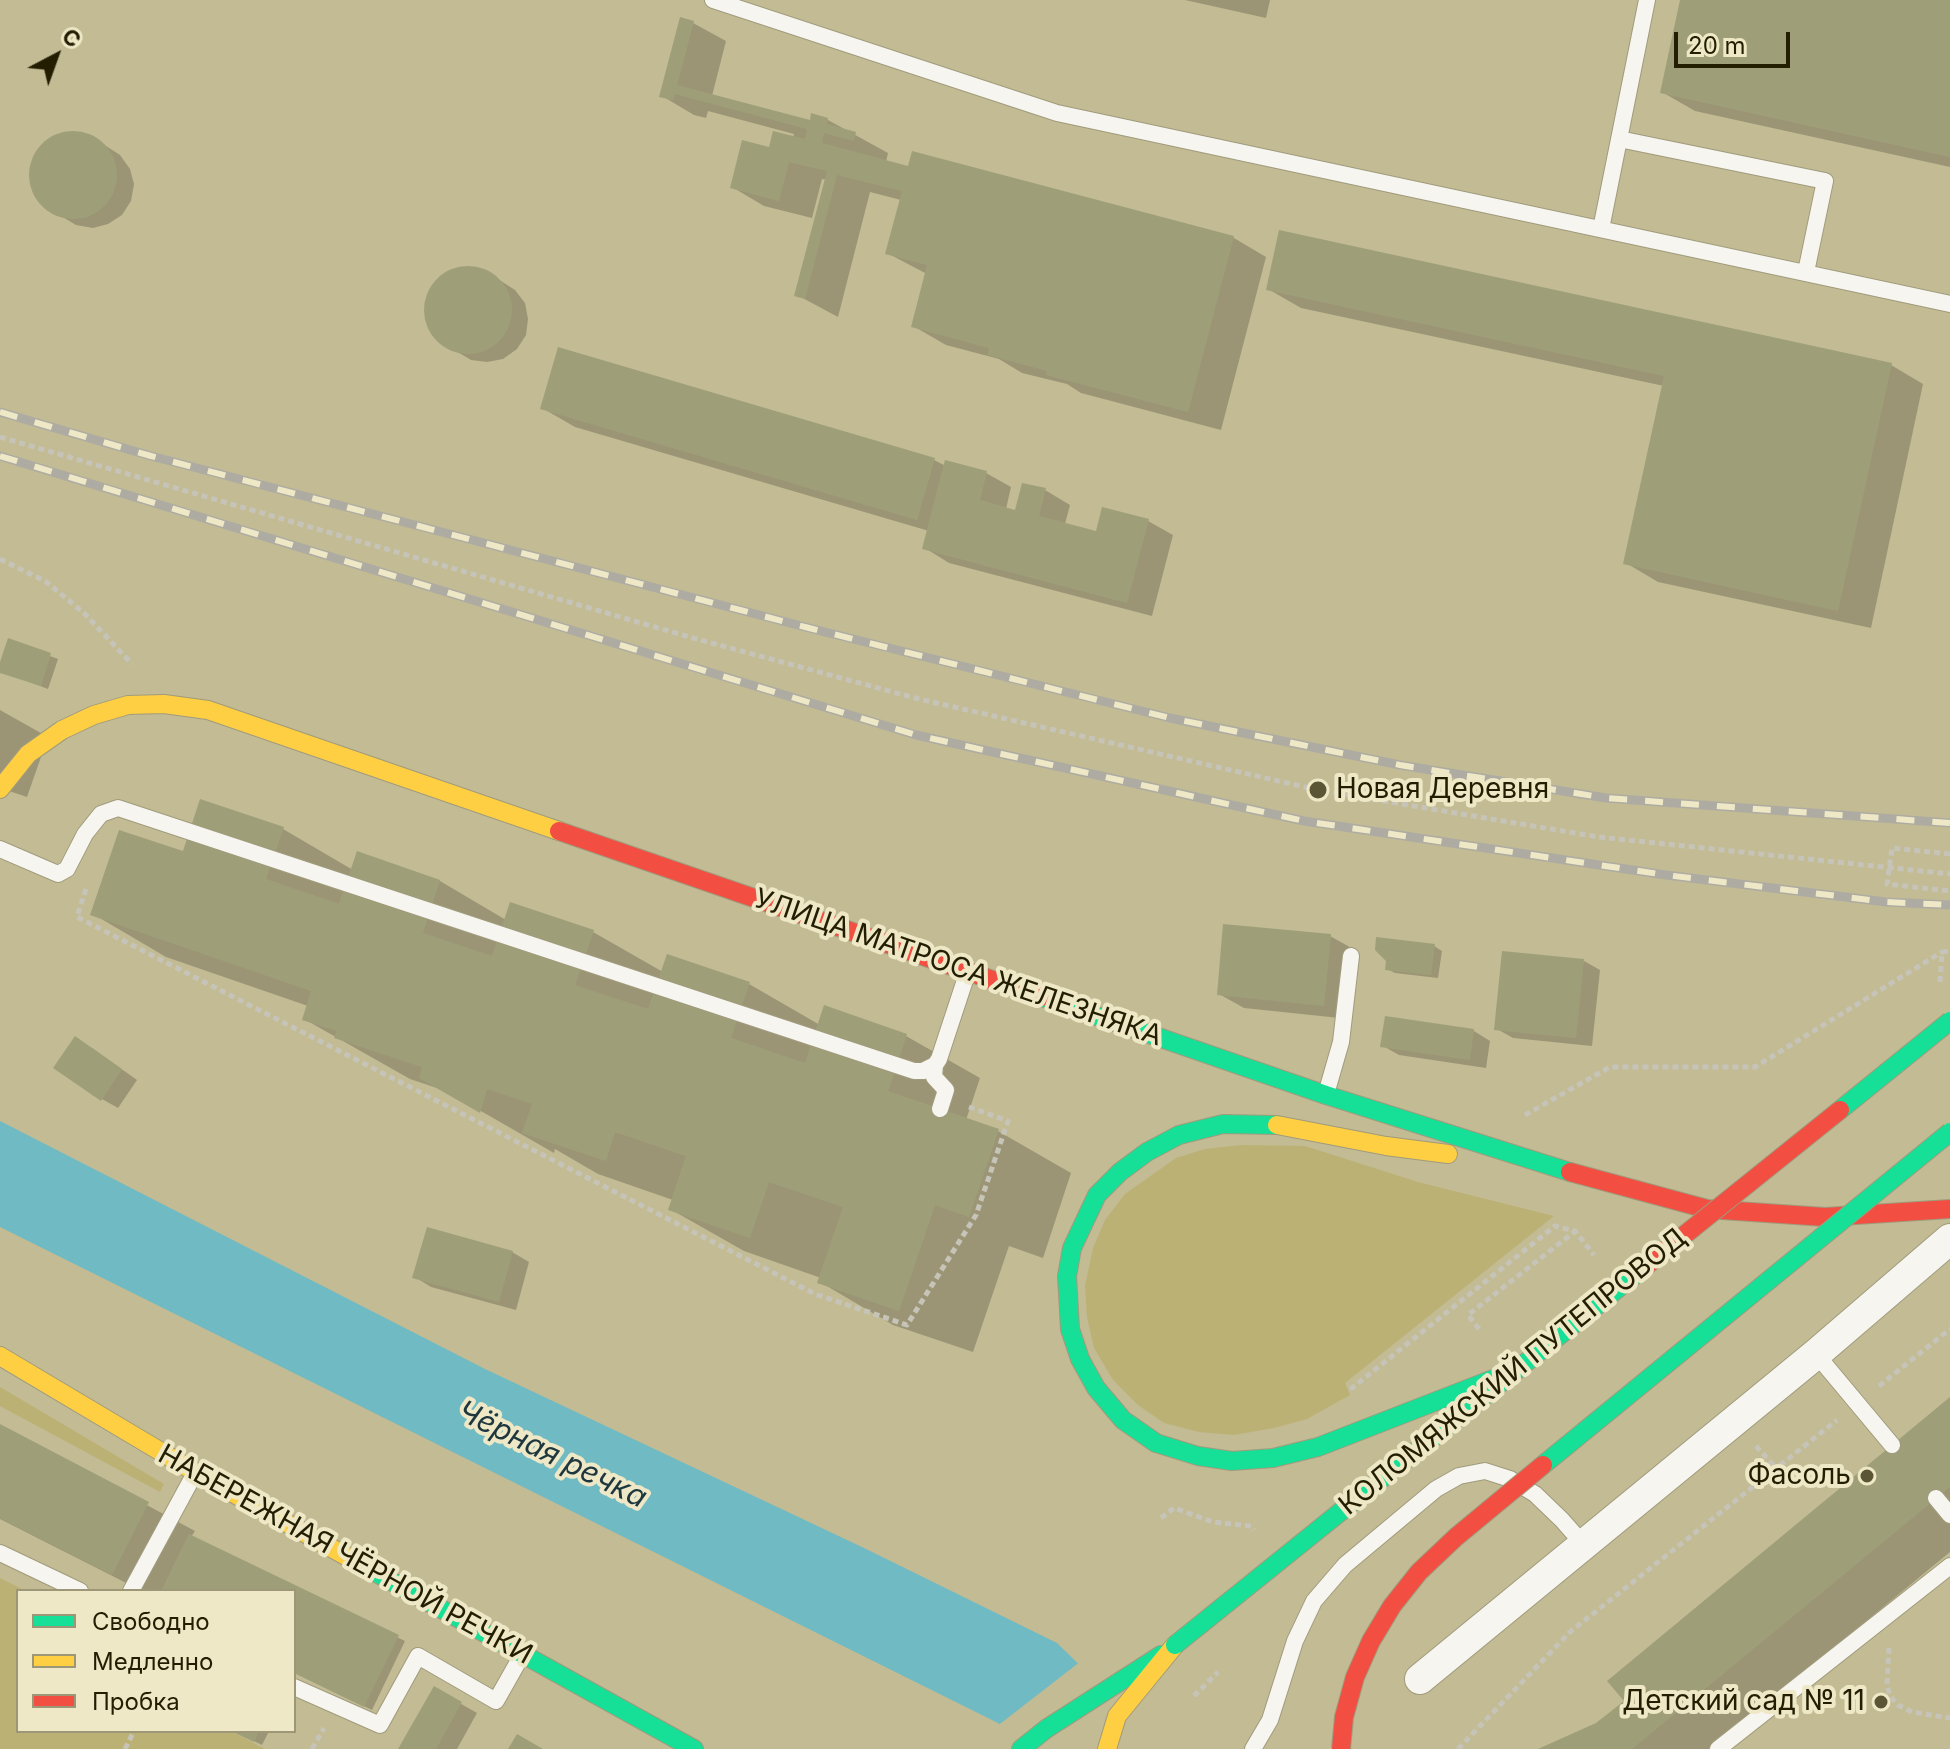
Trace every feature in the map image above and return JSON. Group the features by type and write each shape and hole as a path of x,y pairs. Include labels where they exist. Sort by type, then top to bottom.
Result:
{"street":[{"name":"УЛИЦА МАТРОСА ЖЕЛЕЗНЯКА","path":"0,789 28,754 62,730 94,715 128,705 164,704 208,710 1326,1095 1564,1170 1707,1209 1825,1217 1950,1209"},
{"name":"КОЛОМЯЖСКИЙ ПУТЕПРОВОД","path":"1107,1749 1117,1716 1175,1645 1950,1021"},
{"path":"1513,1371 1318,1447 1273,1458 1198,1456 1156,1443 1123,1420 1096,1388 1080,1359 1070,1329 1067,1276 1072,1248 1097,1195 1120,1172 1147,1152 1179,1135 1223,1124 1277,1125 1386,1146 1564,1170"},
{"path":"1341,1749 1344,1717 1360,1665 1392,1606 1419,1572 1468,1526 1950,1132"},
{"path":"1420,1679 1816,1354 1950,1239"},
{"name":"НАБЕРЕЖНАЯ ЧЁРНОЙ РЕЧКИ","path":"0,1356 195,1472 694,1749"},
{"path":"1021,1749 1046,1729 1175,1645"}],"lane":[{"path":"713,0 1057,113 1950,304"},
{"path":"1601,229 1647,0"},
{"path":"1619,139 1825,181 1806,272"},
{"path":"0,849 58,874 67,869 85,834 101,814 118,808 914,1071 923,1071 935,1065"},
{"path":"1326,1095 1341,1042 1351,956"},
{"path":"942,1104 946,1090 934,1077 935,1065 968,972"},
{"path":"1816,1354 1892,1445"},
{"path":"1253,1749 1270,1720 1295,1641 1314,1601 1345,1565 1436,1489 1459,1476 1485,1471 1510,1479 1535,1494 1584,1545"},
{"path":"132,1589 195,1472"},
{"path":"1936,1498 1950,1515"},
{"path":"0,1553 76,1589"},
{"path":"1718,1749 1950,1566"},
{"path":"296,1688 380,1725 418,1656 496,1701 522,1655"}],"path":[{"path":"0,437 693,638 919,699 1318,790 1599,837 1950,874"},
{"path":"0,559 45,581 84,613 135,667"},
{"path":"1950,854 1892,848 1887,884 1950,891"},
{"path":"90,877 77,917 815,1294 907,1325 976,1215 1008,1121 942,1104"},
{"path":"1521,1118 1610,1067 1755,1067 1942,952"},
{"path":"1479,1329 1468,1315 1575,1231"},
{"path":"1458,1749 1570,1632 1950,1329"},
{"path":"1889,1652 1887,1685 1890,1696 1898,1705 1912,1712 1950,1718"},
{"path":"1194,1696 1218,1672"}],"shaded area":[{"path":"1242,1145 1305,1146 1418,1182 1554,1216 1345,1383 1350,1395 1307,1419 1274,1428 1234,1435 1199,1432 1164,1423 1138,1405 1113,1380 1094,1348 1087,1317 1085,1286 1093,1248 1105,1220 1125,1194 1176,1158 1205,1149"},
{"path":"0,1387 164,1484 160,1492 0,1406"},
{"path":"0,1578 22,1589 16,1589 16,1733 235,1733 265,1749 0,1749"}],"water":[{"name":"Чёрная речка","path":"0,1121 485,1369 1057,1643 1165,1749 1025,1749 998,1723 0,1227"}],"pier":[{"path":"1081,1661 1168,1749 1019,1749 996,1727"}],"building":[{"path":"1680,0 1950,0 1950,157 1660,93"},
{"path":"680,17 694,21 677,85 810,120 811,113 828,118 827,124 856,132 854,141 824,133 822,143 908,166 912,151 1234,236 1188,412 1046,375 1047,371 988,355 989,348 911,327 927,265 885,254 902,191 837,175 805,299 794,296 827,171 789,162 779,201 730,188 742,140 769,147 773,131 805,139 807,129 675,94 673,100 659,97"},
{"path":"73,131 90,135 104,144 113,158 117,175 113,192 104,206 90,215 73,219 56,215 42,206 33,192 29,175 33,158 42,144 56,135"},
{"path":"1279,230 1892,363 1838,611 1623,564 1664,376 1266,290"},
{"path":"468,266 485,270 499,279 508,293 512,310 508,327 499,341 485,350 468,354 451,350 437,341 428,327 424,310 428,293 437,279 451,270"},
{"path":"558,347 935,458 917,520 540,409"},
{"path":"945,460 987,471 980,500 1015,510 1022,483 1046,488 1039,516 1096,531 1102,507 1149,519 1127,603 922,549"},
{"path":"8,638 51,653 41,686 0,673 0,662"},
{"path":"200,799 284,827 266,879 339,904 357,851 440,880 423,933 492,956 510,902 594,930 575,985 648,1009 667,954 750,982 731,1038 805,1063 824,1005 907,1034 888,1091 999,1129 969,1217 935,1205 899,1311 817,1283 843,1207 769,1182 750,1238 668,1210 686,1156 615,1132 606,1161 522,1133 532,1104 487,1089 480,1113 419,1078 422,1067 334,1038 337,1031 302,1020 311,991 90,915 119,830 183,851"},
{"path":"1223,924 1331,934 1324,1006 1217,995"},
{"path":"1376,937 1435,944 1431,975 1385,970 1386,961 1375,950"},
{"path":"1502,951 1584,959 1576,1038 1494,1030"},
{"path":"1385,1016 1474,1029 1470,1060 1380,1047"},
{"path":"75,1036 122,1069 101,1101 53,1068"},
{"path":"427,1227 513,1251 499,1302 412,1278"},
{"path":"1950,1397 1950,1487 1632,1749 1538,1749 1596,1723 1624,1701 1607,1681"},
{"path":"0,1424 149,1502 112,1575 0,1518"},
{"path":"189,1534 399,1635 364,1707 296,1674 296,1589 162,1589"},
{"path":"434,1686 462,1702 436,1749 398,1749"},
{"path":"235,1733 258,1733 254,1742"},
{"path":"517,1734 543,1749 508,1749"}],"railway":[{"path":"0,412 151,456 809,628 1170,718 1400,765 1606,798 1950,823"},
{"path":"0,456 916,735 1304,821 1666,875 1886,902 1950,905"}],"traffic: fast":[{"path":"1042,997 1326,1095 1570,1172"},
{"path":"1840,1110 1950,1021"},
{"path":"1156,1443 1123,1420 1096,1388 1080,1359 1070,1329 1067,1276 1072,1248 1097,1195 1120,1172 1147,1152 1179,1135 1223,1124 1277,1125"},
{"path":"1543,1465 1950,1132"},
{"path":"1175,1645 1642,1269"},
{"path":"1156,1443 1198,1456 1232,1461 1273,1458 1318,1447 1501,1376"},
{"path":"353,1560 694,1749"},
{"path":"1021,1749 1046,1729 1161,1655"}],"traffic: slow":[{"path":"0,789 28,754 62,730 94,715 128,705 164,704 208,710 559,831"},
{"path":"1277,1125 1386,1146 1448,1154"},
{"path":"0,1356 195,1472 353,1560"},
{"path":"1107,1749 1117,1716 1175,1645"}],"traffic: jam":[{"path":"559,831 1042,997"},
{"path":"1642,1269 1840,1110"},
{"path":"1570,1172 1707,1209 1825,1217 1950,1209"},
{"path":"1341,1749 1344,1717 1355,1677 1371,1641 1392,1606 1419,1572 1456,1537 1543,1465"}],"place":[{"name":"Новая Деревня","path":"1318,790"},
{"name":"Фасоль","path":"1867,1476"},
{"name":"Детский сад № 11","path":"1881,1702"}]}
